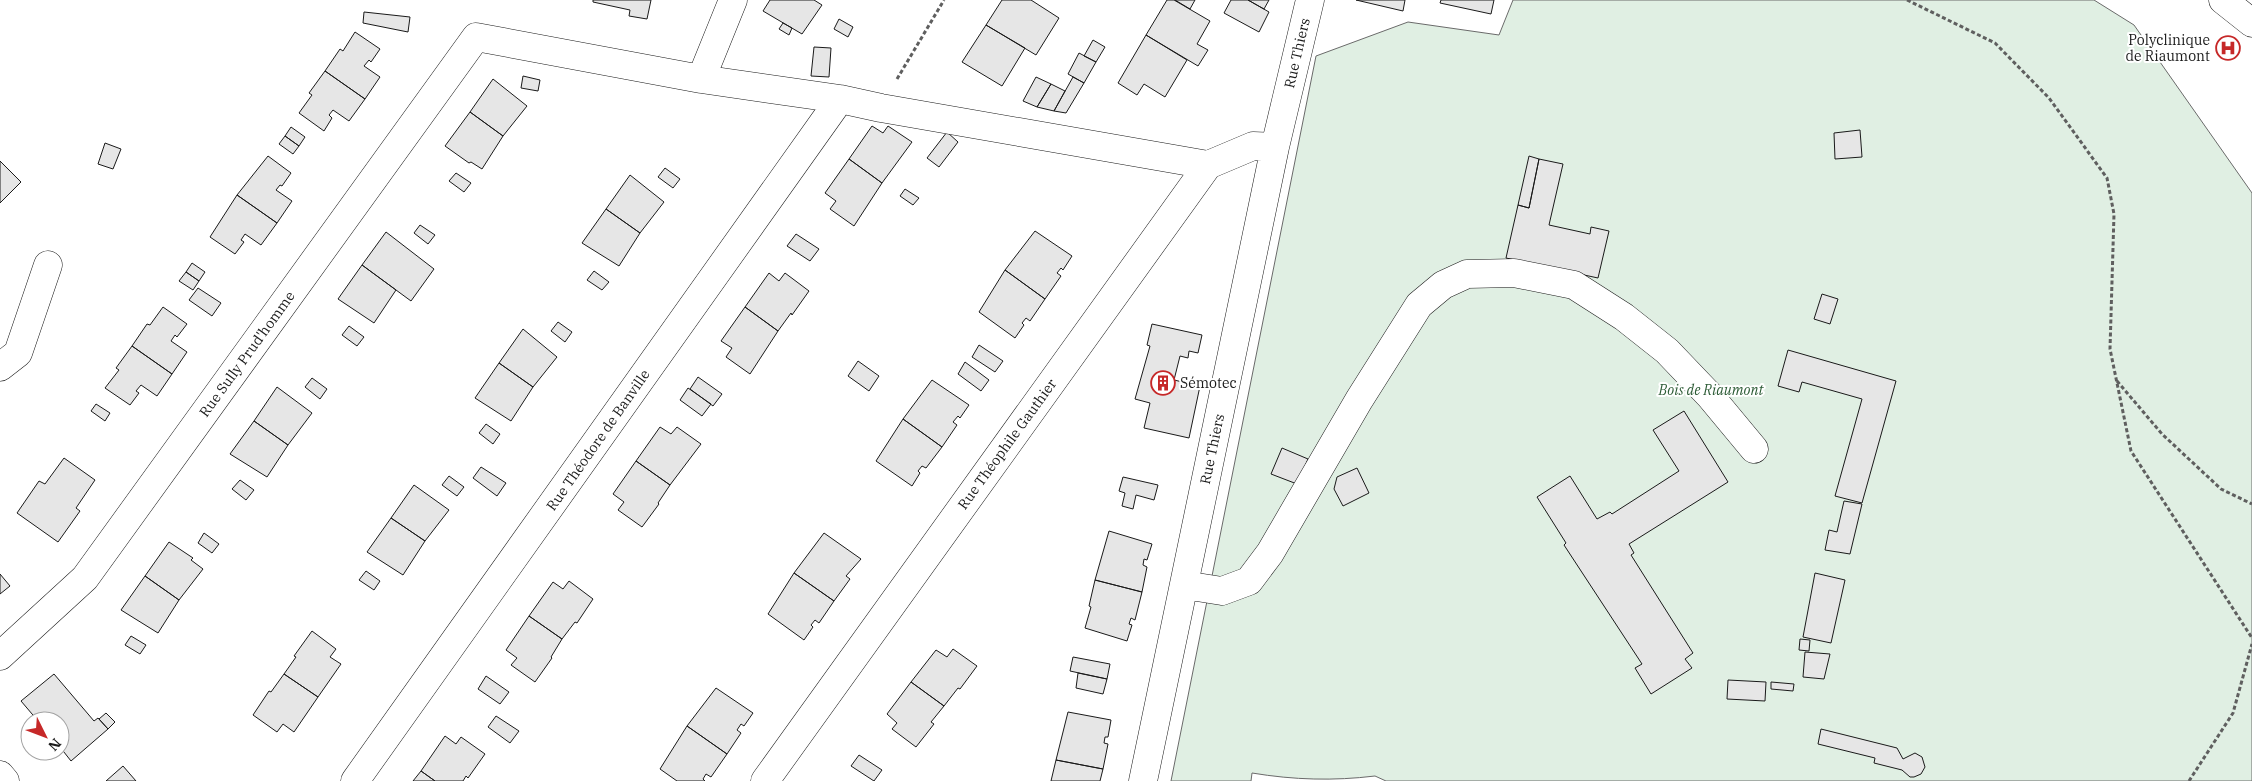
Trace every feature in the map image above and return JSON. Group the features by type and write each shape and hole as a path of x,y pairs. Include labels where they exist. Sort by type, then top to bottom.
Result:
{"street":[{"path":"733,0 701,79 840,99 880,108 1208,165 1253,146 1275,147"},
{"name":"Rue Thiers","path":"1143,781 1275,147 1310,0"},
{"path":"2223,0 2252,23"},
{"name":"Rue Sully Prud'homme","path":"0,656 86,578 476,37 701,79"},
{"name":"Rue Théodore de Banville","path":"355,781 840,99"},
{"name":"Rue Théophile Gauthier","path":"765,781 1208,165"},
{"path":"0,367 18,352 48,266"},
{"path":"1184,585 1222,591 1249,581 1270,553 1359,400 1419,305 1442,285 1467,274 1514,273 1574,285 1624,317 1667,351 1710,396 1754,449"},
{"path":"0,774 5,781"}],"path":[{"path":"880,108 944,0"},
{"path":"1907,0 1995,43 2049,98 2107,178 2114,214 2110,349 2131,450 2252,638"},
{"path":"2117,381 2162,434 2221,489 2252,504"},
{"path":"2189,781 2233,713 2252,644"}],"green space":[{"name":"Bois de Riaumont","path":"1513,0 2094,0 2134,25 2252,193 2252,781 1386,781 1375,776 1314,779 1252,773 1251,781 1171,781 1316,56 1408,22 1499,35"}],"building":[{"path":"593,0 651,0 647,19 629,16 630,10 593,2"},
{"path":"770,0 814,0 822,5 802,34 763,11"},
{"path":"1002,0 1031,0 1059,18 1036,55 986,25"},
{"path":"1167,0 1174,0 1210,21 1197,44 1208,50 1198,66 1146,35"},
{"path":"1175,0 1195,0 1190,9"},
{"path":"1231,0 1248,0 1269,12 1259,32 1224,13"},
{"path":"1248,0 1269,0 1264,9"},
{"path":"1356,0 1405,0 1403,11"},
{"path":"1441,0 1494,0 1491,14 1440,3"},
{"path":"364,12 410,17 408,32 363,23"},
{"path":"839,19 853,27 848,37 834,29"},
{"path":"783,23 792,28 789,35 779,29"},
{"path":"986,25 1025,48 1002,86 962,62"},
{"path":"355,32 380,49 371,62 369,60 364,66 380,77 365,99 325,71 340,49 343,51"},
{"path":"1146,35 1187,60 1165,97 1144,84 1137,95 1118,83"},
{"path":"1093,40 1105,47 1096,62 1084,56"},
{"path":"814,47 831,48 829,77 811,76"},
{"path":"1079,53 1096,62 1084,83 1068,74"},
{"path":"325,71 365,99 349,121 333,110 329,115 332,118 324,131 299,113 312,95 309,93"},
{"path":"523,76 540,80 538,91 521,88"},
{"path":"1036,77 1051,84 1037,107 1023,101"},
{"path":"1073,77 1084,83 1066,113 1054,111"},
{"path":"493,79 527,106 503,136 470,112"},
{"path":"1051,84 1065,91 1054,111 1037,107"},
{"path":"470,112 503,136 482,169 471,162 469,163 445,146"},
{"path":"872,126 883,133 888,126 912,142 882,183 849,159"},
{"path":"291,127 305,137 299,146 285,136"},
{"path":"1860,130 1862,157 1835,159 1834,133"},
{"path":"947,132 958,142 939,167 927,158"},
{"path":"285,136 299,146 293,154 279,144"},
{"path":"105,143 121,149 113,169 98,164"},
{"path":"268,156 291,173 282,186 280,185 276,190 292,201 277,223 237,195"},
{"path":"1529,156 1539,159 1529,208 1518,205"},
{"path":"849,159 882,183 854,226 830,209 836,201 825,193"},
{"path":"1539,159 1563,164 1549,225 1590,234 1591,227 1609,231 1598,278 1506,258 1518,205 1529,208"},
{"path":"0,161 21,182 0,203"},
{"path":"665,168 680,179 673,188 658,177"},
{"path":"456,173 471,183 464,192 449,181"},
{"path":"630,175 664,202 640,233 606,209"},
{"path":"905,189 919,198 913,205 900,196"},
{"path":"237,195 277,223 261,245 245,234 241,240 244,242 235,254 210,237"},
{"path":"606,209 640,233 619,266 582,243"},
{"path":"420,225 435,235 428,244 414,233"},
{"path":"1035,231 1072,256 1063,270 1061,268 1057,273 1061,276 1045,299 1005,270"},
{"path":"386,232 434,269 411,301 362,265"},
{"path":"796,234 819,249 810,261 787,246"},
{"path":"192,263 205,272 199,281 186,272"},
{"path":"362,265 396,290 374,323 338,299"},
{"path":"1005,270 1045,299 1030,321 1026,318 1022,323 1024,325 1015,338 979,312"},
{"path":"594,271 609,282 602,290 587,280"},
{"path":"186,272 199,281 193,290 179,281"},
{"path":"769,273 779,281 785,273 809,291 778,331 745,307"},
{"path":"198,288 221,303 212,316 189,300"},
{"path":"1822,294 1838,299 1830,324 1814,319"},
{"path":"163,307 187,324 177,337 175,335 171,341 187,352 172,374 132,346 147,324 150,325"},
{"path":"745,307 778,331 750,374 726,357 732,348 721,341"},
{"path":"558,322 572,332 565,342 551,331"},
{"name":"Sémotec","path":"1152,324 1202,335 1198,353 1189,351 1188,358 1180,356 1174,380 1200,386 1189,438 1144,428 1150,403 1135,399 1150,346 1147,345"},
{"path":"349,326 364,337 357,346 342,335"},
{"path":"523,329 557,357 533,387 499,363"},
{"path":"979,345 1003,361 995,372 972,357"},
{"path":"132,346 172,374 157,396 141,385 136,391 139,393 130,405 105,388 119,370 116,368"},
{"path":"1788,350 1896,381 1862,503 1835,496 1862,399 1802,382 1799,392 1778,386"},
{"path":"858,361 879,376 869,391 848,376"},
{"path":"965,362 989,380 981,391 958,374"},
{"path":"499,363 533,387 511,421 475,398"},
{"path":"698,377 722,394 713,406 690,389"},
{"path":"312,378 327,389 320,399 305,387"},
{"path":"932,380 969,405 960,418 958,416 953,422 957,425 942,447 903,419"},
{"path":"277,387 312,413 288,445 254,421"},
{"path":"688,388 711,404 702,416 680,400"},
{"path":"96,404 110,413 105,421 91,411"},
{"path":"1684,411 1728,482 1629,544 1634,553 1631,555 1693,653 1685,659 1692,668 1651,694 1635,668 1642,664 1564,545 1566,543 1537,497 1570,476 1597,519 1610,512 1612,514 1679,471 1653,430"},
{"path":"903,419 942,447 926,468 922,466 918,471 920,473 912,486 876,461"},
{"path":"254,421 288,445 267,477 230,454"},
{"path":"486,424 500,434 493,444 479,433"},
{"path":"660,427 671,434 677,427 701,444 670,485 636,461"},
{"path":"1282,448 1308,459 1297,484 1271,474"},
{"path":"64,458 95,480 76,508 80,511 58,542 17,513 39,481 45,484"},
{"path":"636,461 670,485 642,527 618,510 624,502 613,494"},
{"path":"481,467 506,483 497,496 473,478"},
{"path":"1357,468 1369,493 1343,506 1334,489 1337,477"},
{"path":"449,476 464,487 457,496 442,485"},
{"path":"1123,477 1158,485 1154,500 1136,495 1133,509 1122,506 1125,493 1119,491"},
{"path":"240,480 254,490 246,500 232,489"},
{"path":"414,485 449,510 425,541 391,518"},
{"path":"1844,501 1862,504 1850,554 1825,550 1829,530 1837,532"},
{"path":"391,518 425,541 403,575 367,552"},
{"path":"1109,531 1152,544 1147,560 1144,559 1143,565 1147,567 1142,592 1095,580"},
{"path":"204,533 219,544 212,553 198,543"},
{"path":"824,533 861,559 846,576 850,579 834,601 794,573"},
{"path":"169,542 193,558 191,560 203,569 179,600 145,576"},
{"path":"366,571 380,581 374,590 359,580"},
{"path":"794,573 834,601 819,623 815,620 811,625 813,627 804,640 768,614"},
{"path":"1815,573 1845,580 1831,643 1803,637"},
{"path":"0,574 10,586 0,594"},
{"path":"145,576 179,600 158,633 121,610"},
{"path":"1095,580 1142,592 1135,620 1131,618 1129,624 1132,625 1127,641 1085,628 1091,607 1089,606"},
{"path":"569,581 593,599 577,623 575,622 562,639 529,616 553,582 563,589"},
{"path":"529,616 562,639 552,658 535,682 511,665 517,658 506,650"},
{"path":"312,631 336,649 330,657 341,664 318,697 284,674"},
{"path":"131,636 146,645 140,654 125,645"},
{"path":"1800,639 1810,640 1809,651 1799,650"},
{"path":"953,649 977,666 960,689 958,688 944,706 911,682 936,650 947,657"},
{"path":"1805,652 1830,654 1824,679 1803,677"},
{"path":"1073,657 1110,664 1107,679 1070,671"},
{"path":"1078,673 1107,679 1103,694 1076,688"},
{"path":"54,674 94,721 98,718 108,729 71,761 70,711 30,711 21,701"},
{"path":"284,674 318,697 294,732 283,724 277,732 253,715 269,691 271,692"},
{"path":"486,676 509,692 500,704 478,689"},
{"path":"1728,680 1766,682 1765,701 1727,699"},
{"path":"911,682 944,706 931,722 934,724 916,747 892,729 897,723 887,714"},
{"path":"1771,682 1794,684 1793,691 1771,689"},
{"path":"716,688 753,713 744,726 741,724 737,730 741,733 727,754 687,726"},
{"path":"1068,712 1111,720 1108,737 1105,737 1104,743 1108,744 1103,769 1056,760"},
{"path":"106,713 115,722 108,729 99,719"},
{"path":"496,716 519,731 510,743 488,727"},
{"path":"687,726 727,754 711,777 706,774 703,779 705,781 677,781 660,769"},
{"path":"1821,729 1897,748 1903,759 1915,753 1922,757 1925,767 1921,774 1910,777 1902,770 1874,763 1875,758 1818,744"},
{"path":"445,736 456,744 461,737 485,754 468,778 466,776 463,781 435,781 421,771"},
{"path":"859,755 882,770 874,781 851,766"},
{"path":"1056,760 1103,769 1100,781 1051,781"},
{"path":"123,766 136,781 106,781"},
{"path":"421,771 435,781 413,781"}],"place":[{"name":"Polyclinique de Riaumont","path":"2228,48"},
{"name":"Sémotec","path":"1163,383"}]}
